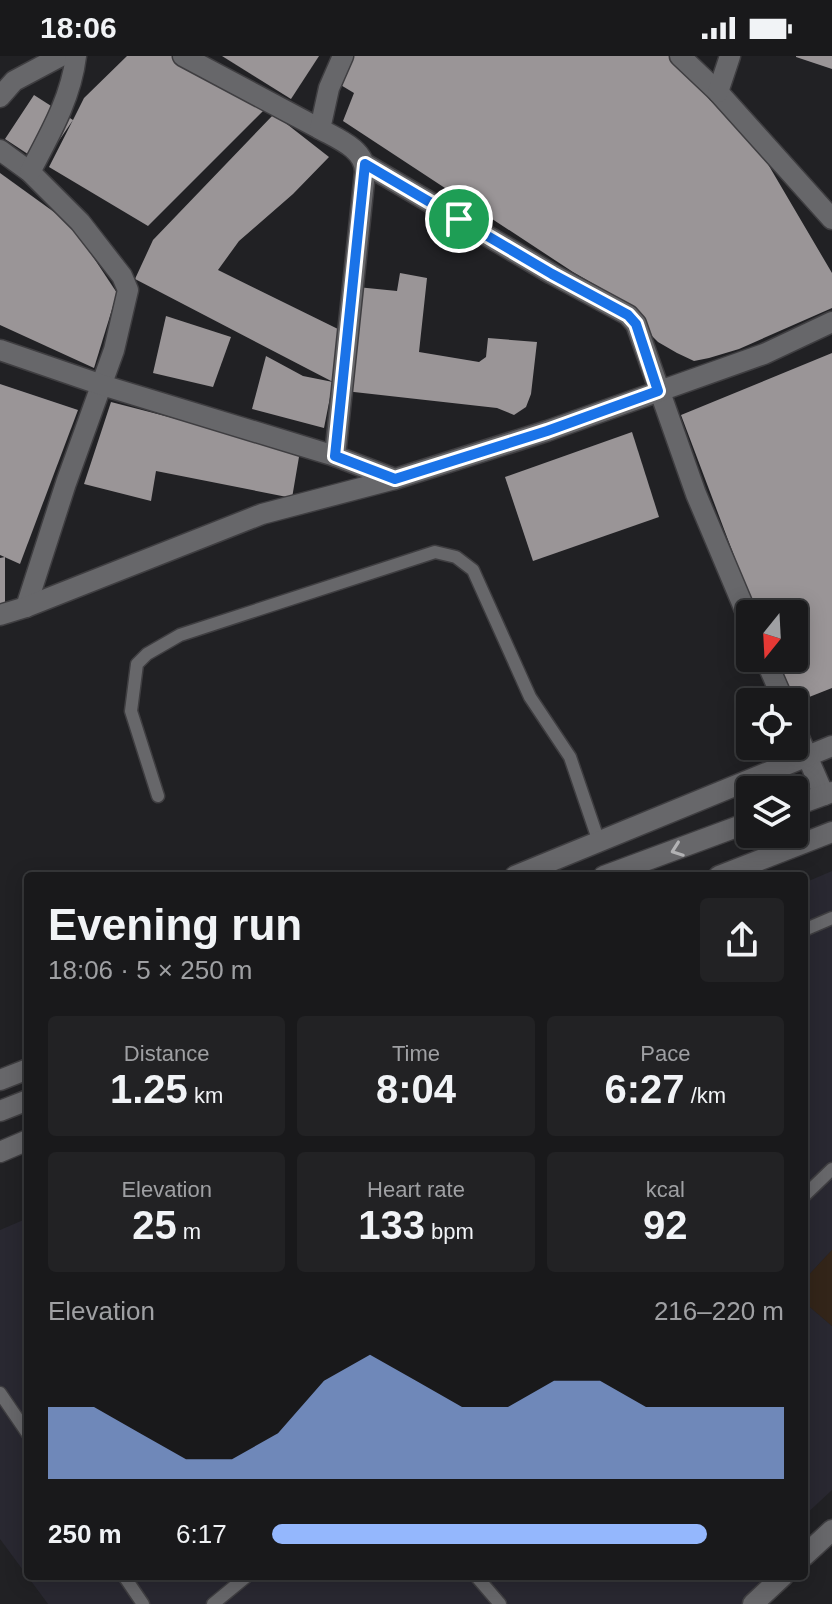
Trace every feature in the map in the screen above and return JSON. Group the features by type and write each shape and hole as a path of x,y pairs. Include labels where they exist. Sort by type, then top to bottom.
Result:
{"street":[{"path":"30,172 74,79 76,56"},
{"path":"183,56 320,129 349,146 365,164 628,315 636,324 696,494 741,600"},
{"path":"320,129 329,88 343,56"},
{"path":"680,56 718,92 832,219"},
{"path":"718,92 730,56"},
{"path":"0,97 14,81 45,59"},
{"path":"0,150 30,172 88,232 122,276 128,290 126,307 102,385 26,607"},
{"path":"335,456 365,164"},
{"path":"0,615 262,514 395,479 547,431 764,354 832,322"},
{"path":"0,350 102,385 335,456 395,479"},
{"path":"808,757 832,746"},
{"path":"808,759 828,794 808,801"},
{"path":"525,872 800,760"},
{"path":"616,872 736,827"},
{"path":"729,872 832,832"},
{"path":"599,842 607,872"},
{"path":"0,1080 24,1071"},
{"path":"0,1111 24,1102"},
{"path":"0,1152 24,1142"},
{"path":"808,1552 832,1530"},
{"path":"753,1604 779,1580"}],"lane":[{"path":"158,796 131,711 137,664 147,654 180,635 435,552 456,557 473,570 530,697 570,757 599,842"},
{"path":"808,928 832,918"},
{"path":"808,1192 832,1169"},
{"path":"0,1393 24,1428"},
{"path":"127,1580 143,1604"},
{"path":"213,1604 242,1580"},
{"path":"479,1580 500,1604"}],"shaded area":[{"path":"832,871 832,1250 808,1276 808,881"},
{"path":"24,1220 24,1572 0,1539 0,1230"},
{"path":"832,1250 832,1326 808,1305 808,1276"},
{"path":"808,1305 832,1326 832,1490 808,1512"},
{"path":"30,1580 772,1580 747,1604 48,1604"}],"building":[{"path":"127,56 188,56 266,108 148,226 49,167 84,98"},
{"path":"222,56 319,56 291,99"},
{"path":"351,56 671,56 759,149 832,273 832,308 739,349 709,358 694,361 677,353 658,342 636,320 623,301 573,272 343,121 354,93 339,84"},
{"path":"832,56 832,69 796,57"},
{"path":"34,95 73,120 43,164 5,139"},
{"path":"274,114 329,157 293,194 239,241 218,270 340,330 333,382 135,279 153,240"},
{"path":"0,173 72,225 117,293 94,368 0,325"},
{"path":"400,273 427,278 419,352 479,362 486,357 488,338 537,342 531,394 526,407 514,415 497,408 345,391 357,287 397,291"},
{"path":"166,316 231,337 213,387 153,373"},
{"path":"832,353 832,688 808,697 808,688 784,688 778,672 808,672 808,600 751,600 681,415"},
{"path":"266,356 303,376 333,382 324,428 252,409"},
{"path":"0,384 78,410 20,564 0,555"},
{"path":"111,402 300,451 292,498 156,471 151,501 84,484"},
{"path":"632,432 659,517 533,561 505,477"},
{"path":"5,557 5,608 0,608 0,558"}],"route":[{"path":"365,164 459,219 628,315 636,324 658,391 547,431 395,479 335,456 365,164"}]}
